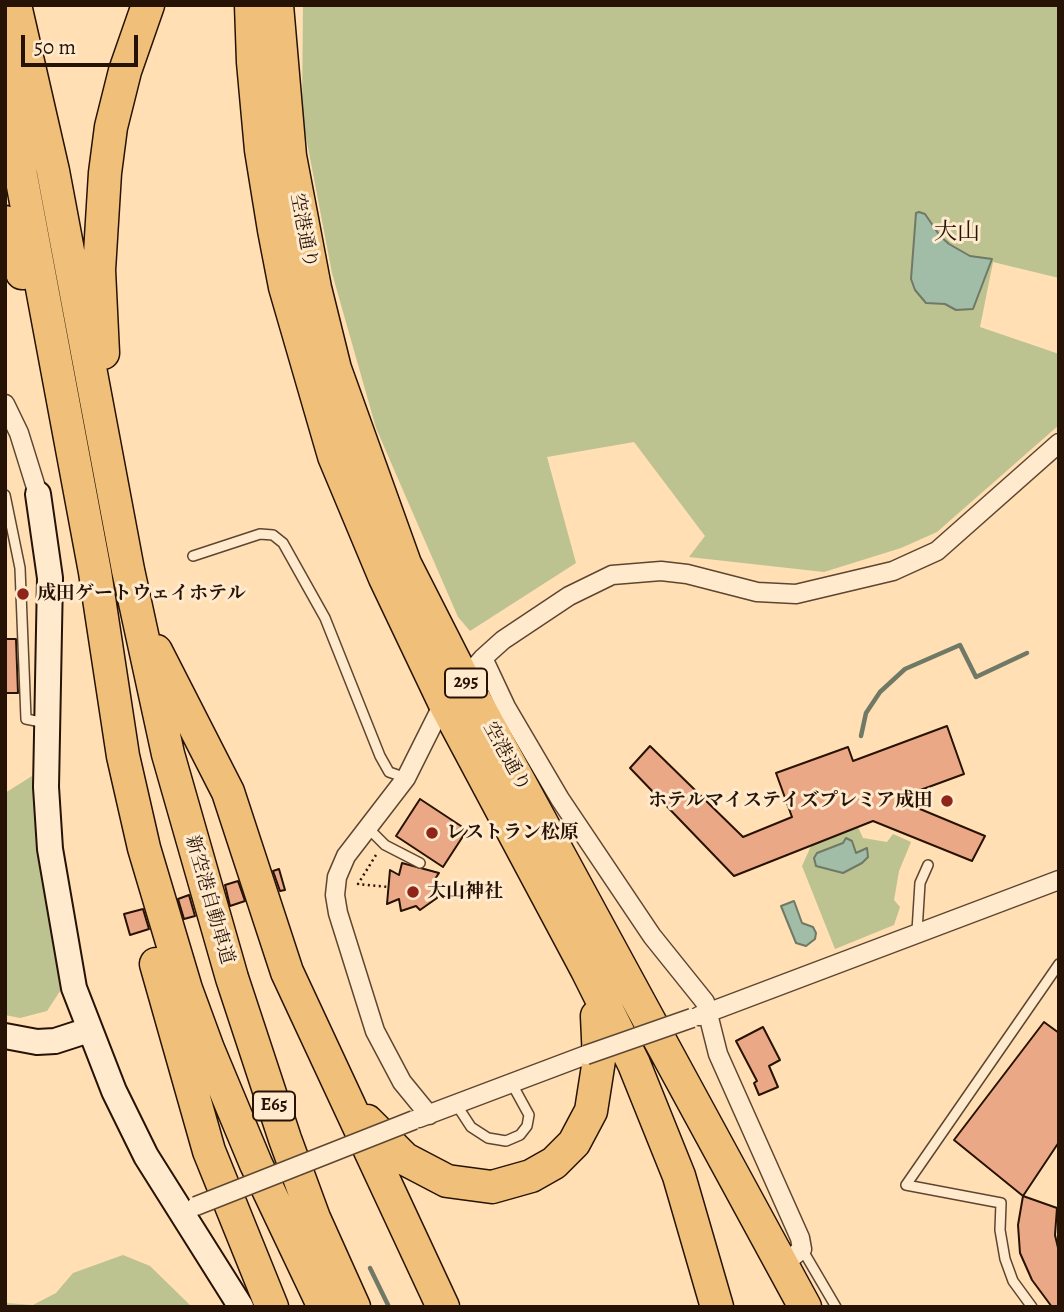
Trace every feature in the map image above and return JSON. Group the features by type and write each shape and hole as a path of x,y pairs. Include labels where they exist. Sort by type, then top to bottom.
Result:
{"highway":[{"path":"13,5 11,68 20,170 84,516"},
{"path":"13,5 53,171 113,480"},
{"path":"113,480 101,310 100,220 111,127 125,71 148,5"},
{"name":"空港通り","path":"251,5 253,62 265,177 285,287 334,456 357,514 464,680 466,741 634,1064 678,1176 717,1307"},
{"name":"空港通り","path":"277,5 284,101 301,225 335,369 405,564 464,680 793,1256 805,1307"},
{"path":"5,222 20,267 84,516"},
{"name":"新空港自動車道","path":"113,480 128,570 168,754 232,978 314,1218 354,1307"},
{"name":"E65","path":"84,516 133,804 186,989 256,1164 324,1307"},
{"path":"128,570 145,625 165,671 233,804 277,947 443,1307"},
{"path":"102,623 109,763 125,854 209,1151 272,1307"},
{"path":"338,1079 363,1116 386,1143 425,1171 469,1186 492,1187 531,1176 554,1163 574,1143 592,1111 599,1060 596,1005 587,970"}],"street":[{"path":"5,404 19,433 37,494 50,578 46,787 50,849 74,988 89,1030 141,1145 189,1210 241,1307"},
{"path":"422,1117 385,1054 338,913 335,895 337,877 346,856 406,778 464,680 503,640 569,596 612,575 647,572 687,574 757,593 796,594 892,571 937,551 1059,443"},
{"path":"464,680 506,707 561,799 652,936 705,1002 700,1016 718,1054 793,1256"},
{"path":"414,761 434,740 446,736 466,741"},
{"path":"189,1210 422,1117 586,1055 700,1016 917,931 1059,880"},
{"path":"5,1036 37,1042 55,1041 89,1030"}],"lane":[{"path":"5,495 20,568 26,719 48,723"},
{"path":"193,556 260,534 273,536 283,543 326,618 388,772 406,778"},
{"path":"368,828 385,845 420,863"},
{"path":"917,931 920,883 928,865"},
{"path":"1032,1307 1013,1281 1005,1259 1000,1230 1001,1203 906,1185 1059,964"},
{"path":"457,1104 471,1127 488,1138 506,1141 520,1135 527,1126 529,1115 512,1084"},
{"path":"793,1256 836,1307"}],"path":[{"path":"385,845 358,884 388,887"}],"green space":[{"path":"303,5 1059,5 1059,278 993,262 980,327 1059,354 1059,425 937,532 901,548 824,572 689,557 705,536 634,442 547,457 576,563 470,631 458,617 376,428 332,273 302,116"},
{"path":"32,776 62,988 47,1011 20,1018 5,1015 5,793"},
{"path":"858,827 863,838 887,842 893,834 911,842 899,871 894,900 900,907 894,925 835,949 802,866 811,846"},
{"path":"123,1255 150,1266 192,1307 5,1307 5,1303 33,1305 56,1293 73,1273"}],"shaded area":[{"path":"916,213 925,214 949,244 970,256 992,259 973,309 956,310 945,304 926,303 915,290 911,279"},
{"path":"846,838 852,841 856,853 867,848 868,857 862,863 843,873 816,866 814,858 817,853 843,843"},
{"path":"794,901 802,923 813,927 816,933 815,939 806,946 796,943 781,906"}],"building":[{"name":"成田ゲートウェイホテル","path":"5,639 16,639 18,693 5,693"},
{"path":"947,726 964,774 896,799 985,836 972,861 873,821 734,876 630,768 650,746 743,837 792,817 776,773 848,747 853,761"},
{"name":"レストラン松原","path":"420,799 467,830 443,867 396,836"},
{"name":"大山神社","path":"402,863 439,873 433,882 440,883 437,898 420,910 416,906 401,911 399,899 387,904 390,870 399,875"},
{"path":"279,869 285,890 280,891 273,871"},
{"path":"238,881 245,901 230,906 225,885"},
{"path":"189,895 195,916 184,919 178,899"},
{"path":"143,909 149,929 130,935 124,914"},
{"path":"1044,1022 1059,1033 1059,1142 1023,1196 954,1140"},
{"path":"763,1027 780,1060 769,1066 778,1087 759,1095 754,1083 757,1081 736,1041"},
{"path":"1023,1196 1057,1208 1055,1235 1059,1252 1059,1307 1052,1307 1032,1280 1020,1253 1018,1225"}],"waterway":[{"path":"861,736 866,713 880,692 905,669 960,645 976,677 1027,653"},
{"path":"370,1268 389,1307"}],"place":[{"name":"成田ゲートウェイホテル","path":"23,594"},
{"name":"ホテルマイステイズプレミア成田","path":"947,801"},
{"name":"レストラン松原","path":"432,833"},
{"name":"大山神社","path":"413,892"}],"district":[{"name":"大山","path":"957,233"}]}
